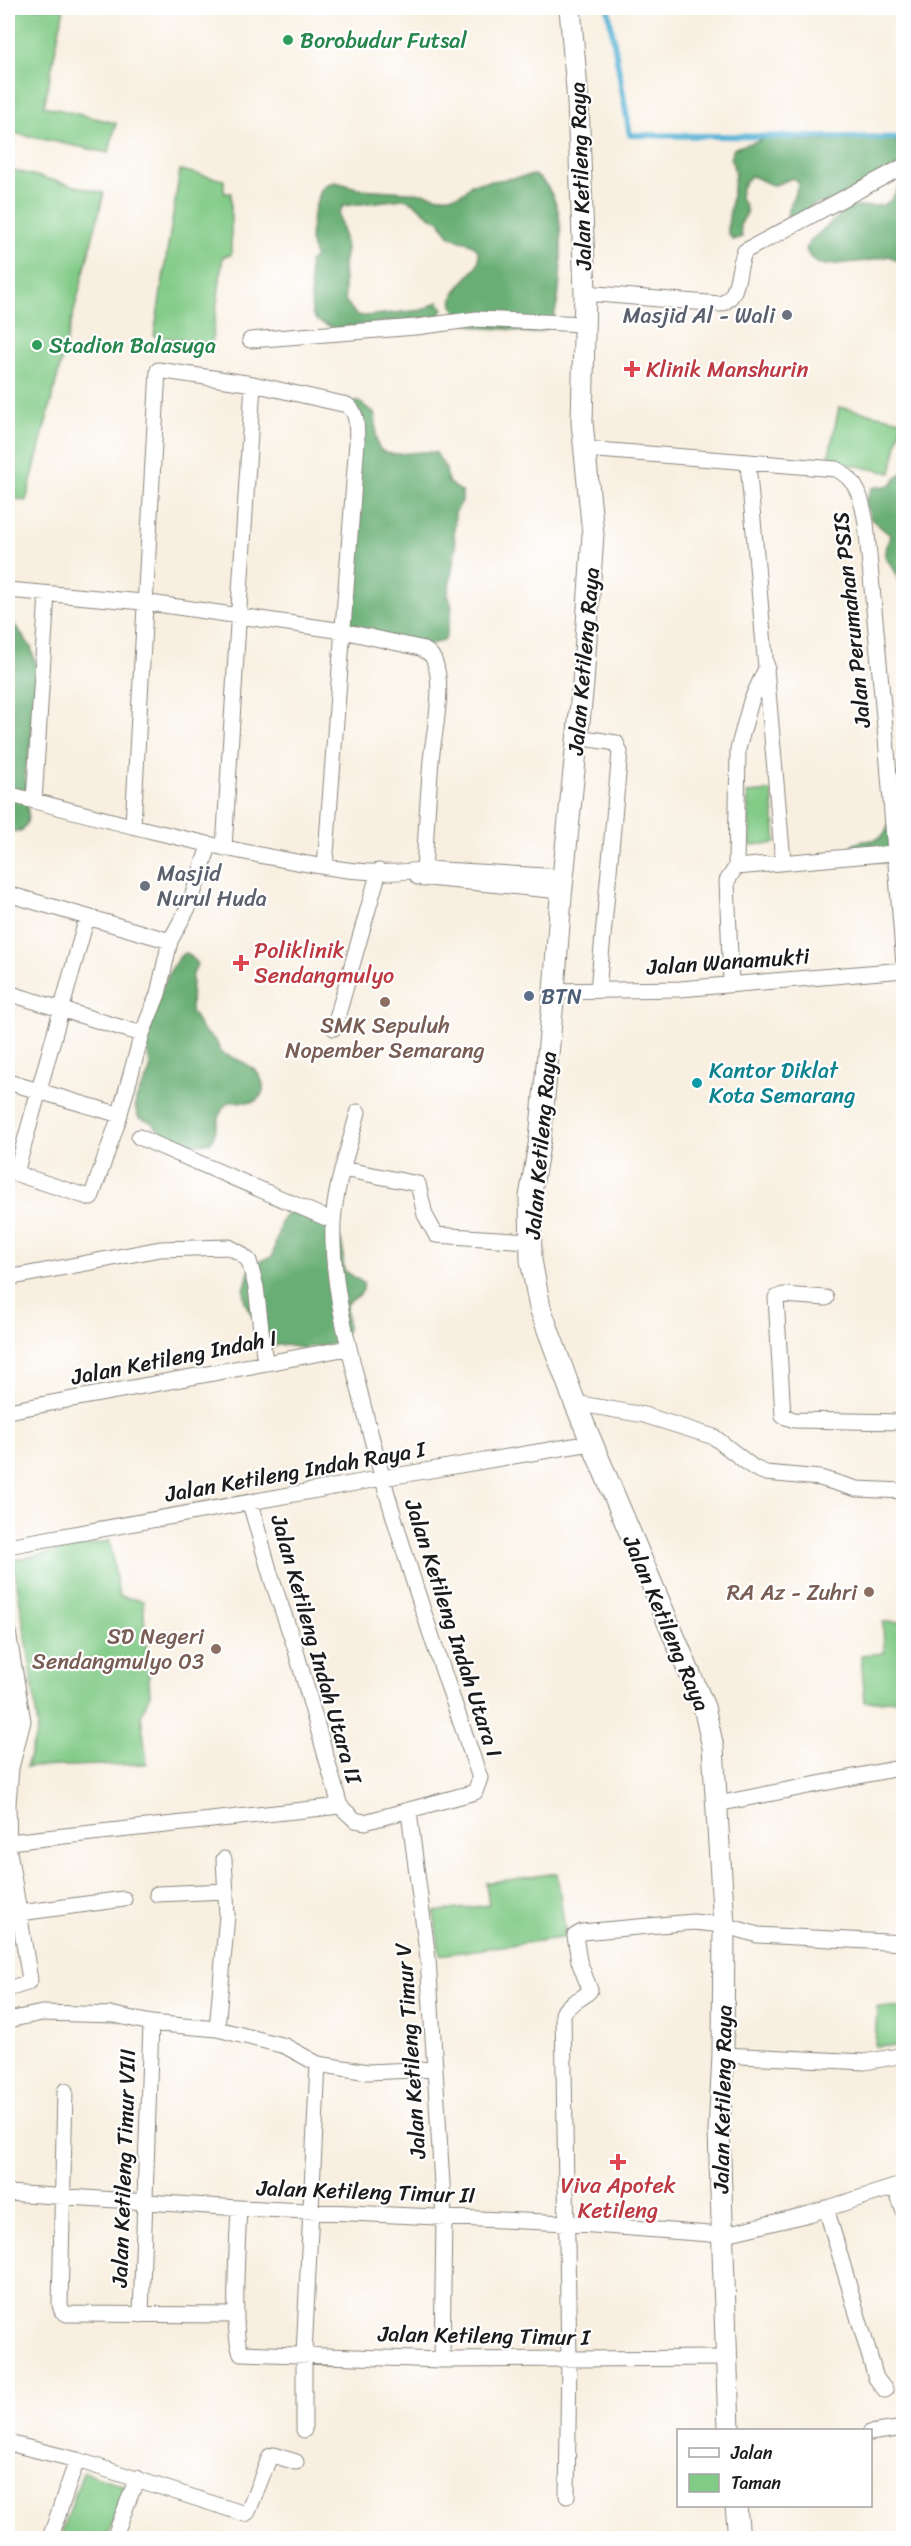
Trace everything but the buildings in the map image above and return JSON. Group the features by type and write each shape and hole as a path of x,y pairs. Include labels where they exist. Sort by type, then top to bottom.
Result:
{"main road":[{"name":"Jalan Ketileng Raya","path":"570,8 578,102 585,293 582,422 593,534 578,737 562,884 555,991 540,1139 530,1197 532,1276 540,1308 575,1403 704,1707 713,1747 724,1925 723,2055 719,2131 729,2429"},
{"path":"736,2507 739,2538"}],"street":[{"path":"585,293 720,304 728,302 733,296 741,259 745,251 903,166"},
{"path":"250,340 416,327 477,319 584,324"},
{"path":"133,825 143,602 158,370 253,384 347,405 354,412 357,442 325,867"},
{"path":"87,917 59,1010 39,1091 12,1172 91,1198 120,1115 142,1034 158,994 170,942 217,847 237,617 253,384"},
{"name":"Jalan Perumahan PSIS","path":"585,449 836,469 847,474 863,501 886,738 903,964"},
{"path":"748,463 783,862"},
{"path":"8,590 143,602 237,617 343,630 420,648 428,652 434,661 438,695 425,874"},
{"path":"34,801 47,594"},
{"path":"731,984 727,881 736,867 738,749 751,701 767,666"},
{"path":"578,737 616,743 620,752 598,990"},
{"path":"8,794 217,847 325,867 562,884"},
{"path":"736,867 893,853"},
{"path":"334,1028 379,871"},
{"path":"8,894 170,942"},
{"name":"Jalan Wanamukti","path":"555,991 680,989 903,970"},
{"path":"8,993 142,1034"},
{"path":"8,1082 120,1115"},
{"path":"358,1112 343,1169 333,1221 335,1282 348,1348 383,1478"},
{"path":"139,1137 333,1221"},
{"path":"343,1169 418,1184 425,1215 436,1235 530,1241"},
{"path":"8,1278 159,1249 229,1247 249,1261 256,1287 265,1363"},
{"path":"826,1298 783,1295 776,1298 783,1416 794,1420 903,1422"},
{"name":"Jalan Ketileng Indah I","path":"8,1411 348,1348"},
{"path":"575,1403 644,1415 714,1437 754,1468 766,1473 820,1478 857,1489 903,1491"},
{"name":"Jalan Ketileng Indah Raya I","path":"8,1546 591,1443"},
{"name":"Jalan Ketileng Indah Utara I","path":"383,1478 429,1631 480,1778 476,1792"},
{"name":"Jalan Ketileng Indah Utara II","path":"250,1503 272,1580 294,1644 340,1806 355,1820 365,1822 409,1812 476,1792"},
{"path":"8,1632 15,1722 8,1803 9,1842 14,1905 30,1980 8,1989"},
{"path":"717,1804 903,1767"},
{"path":"9,1842 340,1806"},
{"name":"Jalan Ketileng Timur V","path":"409,1812 428,1959 444,2217 442,2360"},
{"path":"217,2029 226,1933 224,1859"},
{"path":"157,1894 226,1891"},
{"path":"14,1905 124,1899"},
{"path":"567,2496 569,2360 564,2014 567,2007 588,1994 590,1990 579,1961 574,1936 582,1932 693,1922 724,1925 758,1935 903,1943"},
{"path":"8,2020 42,2013 115,2015 151,2023 217,2029 285,2046 318,2064 368,2072 435,2070"},
{"name":"Jalan Ketileng Timur VIII","path":"141,2315 151,2023"},
{"path":"723,2055 865,2062 903,2055"},
{"path":"304,2430 304,2354 318,2064"},
{"path":"64,2091 60,2305 67,2314 236,2315 239,2208"},
{"path":"899,2185 903,2212"},
{"name":"Jalan Ketileng Timur II","path":"8,2193 239,2208 567,2223 722,2235 809,2214 899,2185"},
{"path":"826,2208 876,2378 885,2390"},
{"name":"Jalan Ketileng Timur I","path":"236,2315 238,2347 241,2353 442,2360 726,2358"},
{"path":"872,2433 903,2428"},
{"path":"8,2444 77,2460 245,2514 248,2512 270,2457 273,2455 296,2462"},
{"path":"50,2538 77,2460"},
{"path":"114,2538 136,2478"}],"green space":[{"path":"8,8 64,8 44,106 116,123 109,153 8,132"},
{"path":"777,135 804,141 870,135 883,136 894,140 903,148 900,165 828,204 813,205 793,221 787,215 799,182 792,178 770,185 751,176 744,183 740,194 747,213 740,225 742,237 733,240 728,233 728,225 735,173 731,157 734,148"},
{"name":"Stadion Balasuga","path":"8,169 104,193 26,501 8,497"},
{"path":"180,170 224,180 224,193 231,193 231,255 223,256 212,343 210,344 154,336"},
{"path":"534,175 545,185 553,198 557,207 561,232 559,289 552,320 547,328 530,333 484,328 468,323 457,313 453,303 454,295 478,263 478,250 472,244 450,236 440,221 409,200 403,199 343,206 339,214 346,248 343,265 345,300 356,315 365,316 422,310 438,302 443,308 440,316 334,328 317,321 312,314 309,262 315,257 310,240 313,214 321,190 327,184 336,182 360,189 423,193 440,197 458,195 466,191 471,184"},
{"path":"900,185 903,185 903,264 889,256 868,261 825,265 817,263 810,257 806,250 809,242 848,208 883,205 891,200"},
{"path":"358,401 374,413 377,442 382,451 395,454 436,453 446,469 448,482 462,492 462,501 455,513 456,547 448,594 452,607 445,640 428,645 352,635 348,621 355,597 353,589 358,550 352,543 353,404"},
{"path":"839,407 902,420 891,473 828,460"},
{"path":"903,472 903,595 897,574 885,554 890,535 871,519 865,503 872,488 890,485"},
{"path":"8,616 31,647 36,665 31,746 25,772 27,823 22,831 8,832"},
{"path":"772,791 776,843 751,845 747,793"},
{"path":"903,796 903,892 893,864 853,856 851,846 883,835 897,798"},
{"path":"185,953 189,954 197,964 192,977 191,1011 202,1030 216,1041 221,1053 255,1070 263,1083 263,1091 255,1101 227,1104 221,1111 211,1142 179,1147 167,1140 151,1122 139,1118 136,1104 150,1070 148,1050 150,1026 155,1007 174,964"},
{"path":"288,1211 311,1217 332,1229 342,1244 344,1270 363,1283 361,1294 346,1304 347,1330 335,1344 301,1348 279,1344 267,1350 257,1323 245,1303 244,1290 249,1272 256,1262 272,1257 281,1222"},
{"path":"110,1541 119,1596 143,1601 150,1694 141,1715 147,1764 26,1767 38,1729 13,1560"},
{"path":"883,1622 903,1622 903,1699 865,1702 861,1655 884,1653"},
{"path":"557,1873 566,1937 440,1955 434,1912 489,1905 486,1883"},
{"path":"877,2007 903,2008 903,2047 875,2046"},
{"path":"83,2472 126,2486 107,2538 60,2538"}],"waterway":[{"path":"608,8 630,135 904,138"}],"place":[{"name":"Borobudur Futsal","path":"288,40"},
{"name":"Masjid Al - Wali","path":"787,315"},
{"name":"Stadion Balasuga","path":"37,345"},
{"name":"Klinik Manshurin","path":"632,369"},
{"name":"Masjid Nurul Huda","path":"145,886"},
{"name":"Poliklinik Sendangmulyo","path":"241,963"},
{"name":"BTN","path":"529,996"},
{"name":"SMK Sepuluh Nopember Semarang","path":"385,1002"},
{"name":"Kantor Diklat Kota Semarang","path":"697,1083"},
{"name":"RA Az - Zuhri","path":"869,1592"},
{"name":"SD Negeri Sendangmulyo 03","path":"216,1649"},
{"name":"Viva Apotek Ketileng","path":"618,2162"}]}
